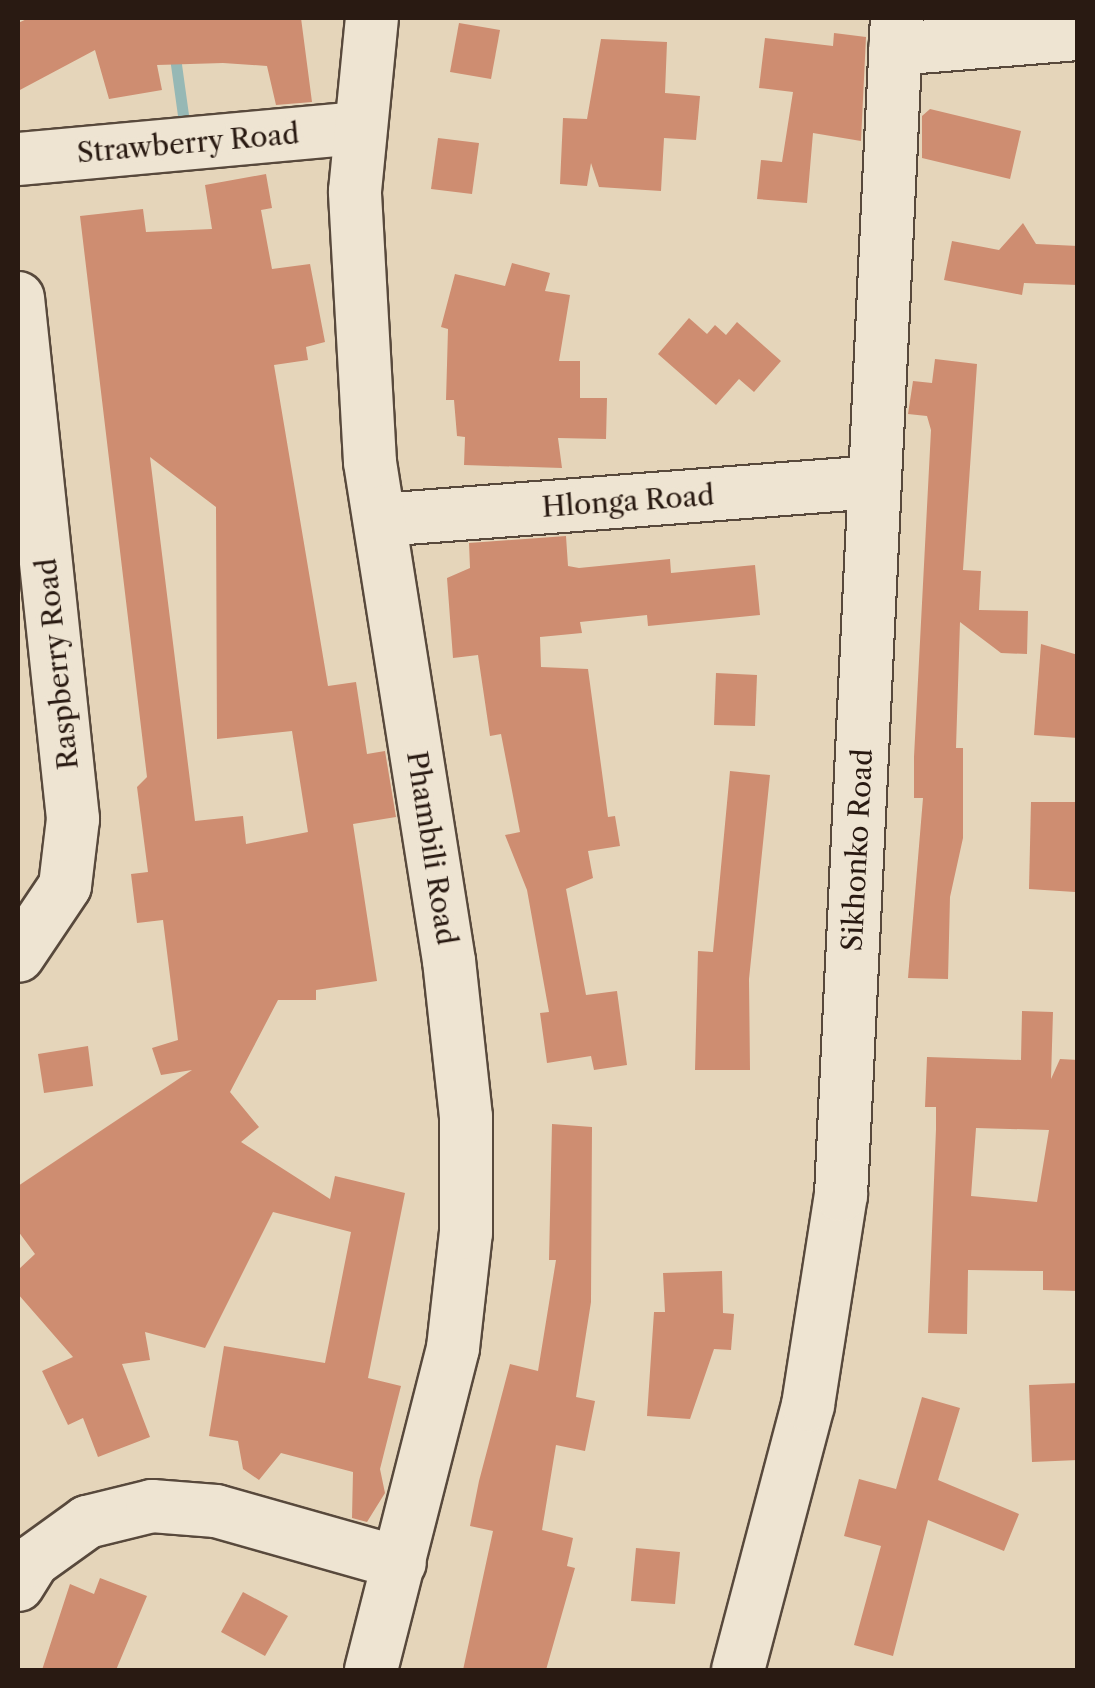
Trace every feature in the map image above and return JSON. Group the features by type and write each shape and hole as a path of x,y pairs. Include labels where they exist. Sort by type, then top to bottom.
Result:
{"street":[{"name":"Phambili Road","path":"371,1670 453,1348 466,1233 466,1116 380,520 362,346 359,128 372,18"},
{"path":"896,33 1078,34"},
{"name":"Sikhonko Road","path":"738,1670 828,1312 841,1194 896,33"},
{"name":"Strawberry Road","path":"18,159 359,128"},
{"name":"Raspberry Road","path":"18,298 35,631 73,819 65,886 18,956"},
{"name":"Hlonga Road","path":"380,520 875,482"},
{"path":"18,1584 33,1561 87,1522 152,1506 216,1512 400,1563"}],"building":[{"path":"29,18 301,18 312,102 276,105 267,66 223,63 157,65 162,90 109,99 95,50 18,91 18,23"},
{"path":"459,23 500,30 491,79 450,72"},
{"path":"834,33 866,37 861,141 813,133 807,203 757,199 761,160 782,162 793,92 759,88 765,38 833,46"},
{"path":"601,39 667,42 665,93 700,96 696,140 664,138 661,191 599,187 591,163 587,186 560,184 563,118 587,119"},
{"path":"930,109 1021,131 1010,179 922,158 922,116"},
{"path":"438,138 479,143 472,194 431,189"},
{"path":"266,174 272,208 261,210 272,269 310,264 325,342 306,347 308,360 274,365 328,686 356,682 367,754 385,751 396,817 353,824 377,981 316,990 316,1000 278,1000 230,1092 259,1127 241,1142 330,1199 335,1176 405,1193 368,1378 401,1386 380,1469 385,1493 367,1522 352,1518 353,1472 281,1453 259,1480 243,1469 238,1441 209,1436 224,1346 325,1363 351,1232 273,1212 205,1348 145,1332 150,1360 122,1364 150,1437 98,1457 83,1418 68,1425 42,1371 73,1357 18,1294 18,1270 35,1254 18,1231 18,1186 192,1070 161,1075 152,1048 178,1040 163,920 137,923 131,874 148,872 137,787 147,777 80,216 143,209 146,232 212,229 205,185","holes":["150,457 216,507 217,739 292,731 308,832 246,844 243,816 195,821"]},
{"path":"1023,223 1036,244 1078,246 1078,285 1024,283 1022,295 944,280 952,241 999,250"},
{"path":"512,263 550,273 545,291 570,295 559,361 580,361 580,398 607,398 606,439 558,438 562,468 464,465 465,437 457,436 454,400 446,400 448,329 441,327 455,274 505,286"},
{"path":"689,318 707,334 715,325 726,335 737,322 781,361 754,392 739,379 716,405 658,354"},
{"path":"935,359 977,364 963,570 981,571 979,610 1028,611 1027,654 1001,653 960,622 956,748 963,748 963,838 950,897 948,979 908,978 923,798 914,798 914,757 931,430 927,416 908,414 913,381 932,383"},
{"path":"566,536 568,566 579,568 670,559 671,573 755,565 760,615 648,626 647,615 580,622 582,633 540,637 541,667 588,669 608,817 615,816 620,846 588,851 593,878 566,889 586,995 617,991 627,1065 594,1070 591,1056 547,1063 540,1013 549,1012 527,890 505,835 520,832 501,734 490,736 478,655 453,658 447,578 470,568 469,543"},
{"path":"1041,644 1078,655 1078,738 1034,735"},
{"path":"716,673 757,675 755,726 714,725"},
{"path":"730,771 770,775 749,979 750,1070 695,1070 698,951 713,952"},
{"path":"1031,802 1078,802 1075,892 1029,889"},
{"path":"1022,1011 1053,1012 1051,1079 1060,1059 1078,1060 1078,1291 1043,1290 1043,1271 968,1270 967,1334 928,1333 936,1107 925,1107 927,1057 1021,1060","holes":["976,1128 1049,1130 1037,1202 971,1196"]},
{"path":"88,1046 93,1086 44,1093 38,1054"},
{"path":"552,1124 592,1127 591,1302 576,1397 595,1401 585,1451 556,1445 542,1530 573,1538 567,1566 575,1568 546,1670 463,1670 493,1531 470,1526 479,1481 510,1364 538,1371 556,1260 549,1260"},
{"path":"722,1271 723,1313 734,1314 731,1350 714,1349 690,1419 647,1416 654,1312 665,1312 663,1273"},
{"path":"1078,1383 1078,1460 1032,1462 1029,1385"},
{"path":"922,1397 960,1408 938,1480 1019,1514 1004,1551 928,1520 893,1656 854,1645 881,1546 844,1536 859,1479 896,1489"},
{"path":"636,1548 680,1552 675,1604 631,1601"},
{"path":"100,1578 147,1596 116,1670 42,1670 70,1584 94,1594"},
{"path":"243,1592 288,1616 265,1656 221,1632"}],"waterway":[{"path":"174,50 183,115"}]}
